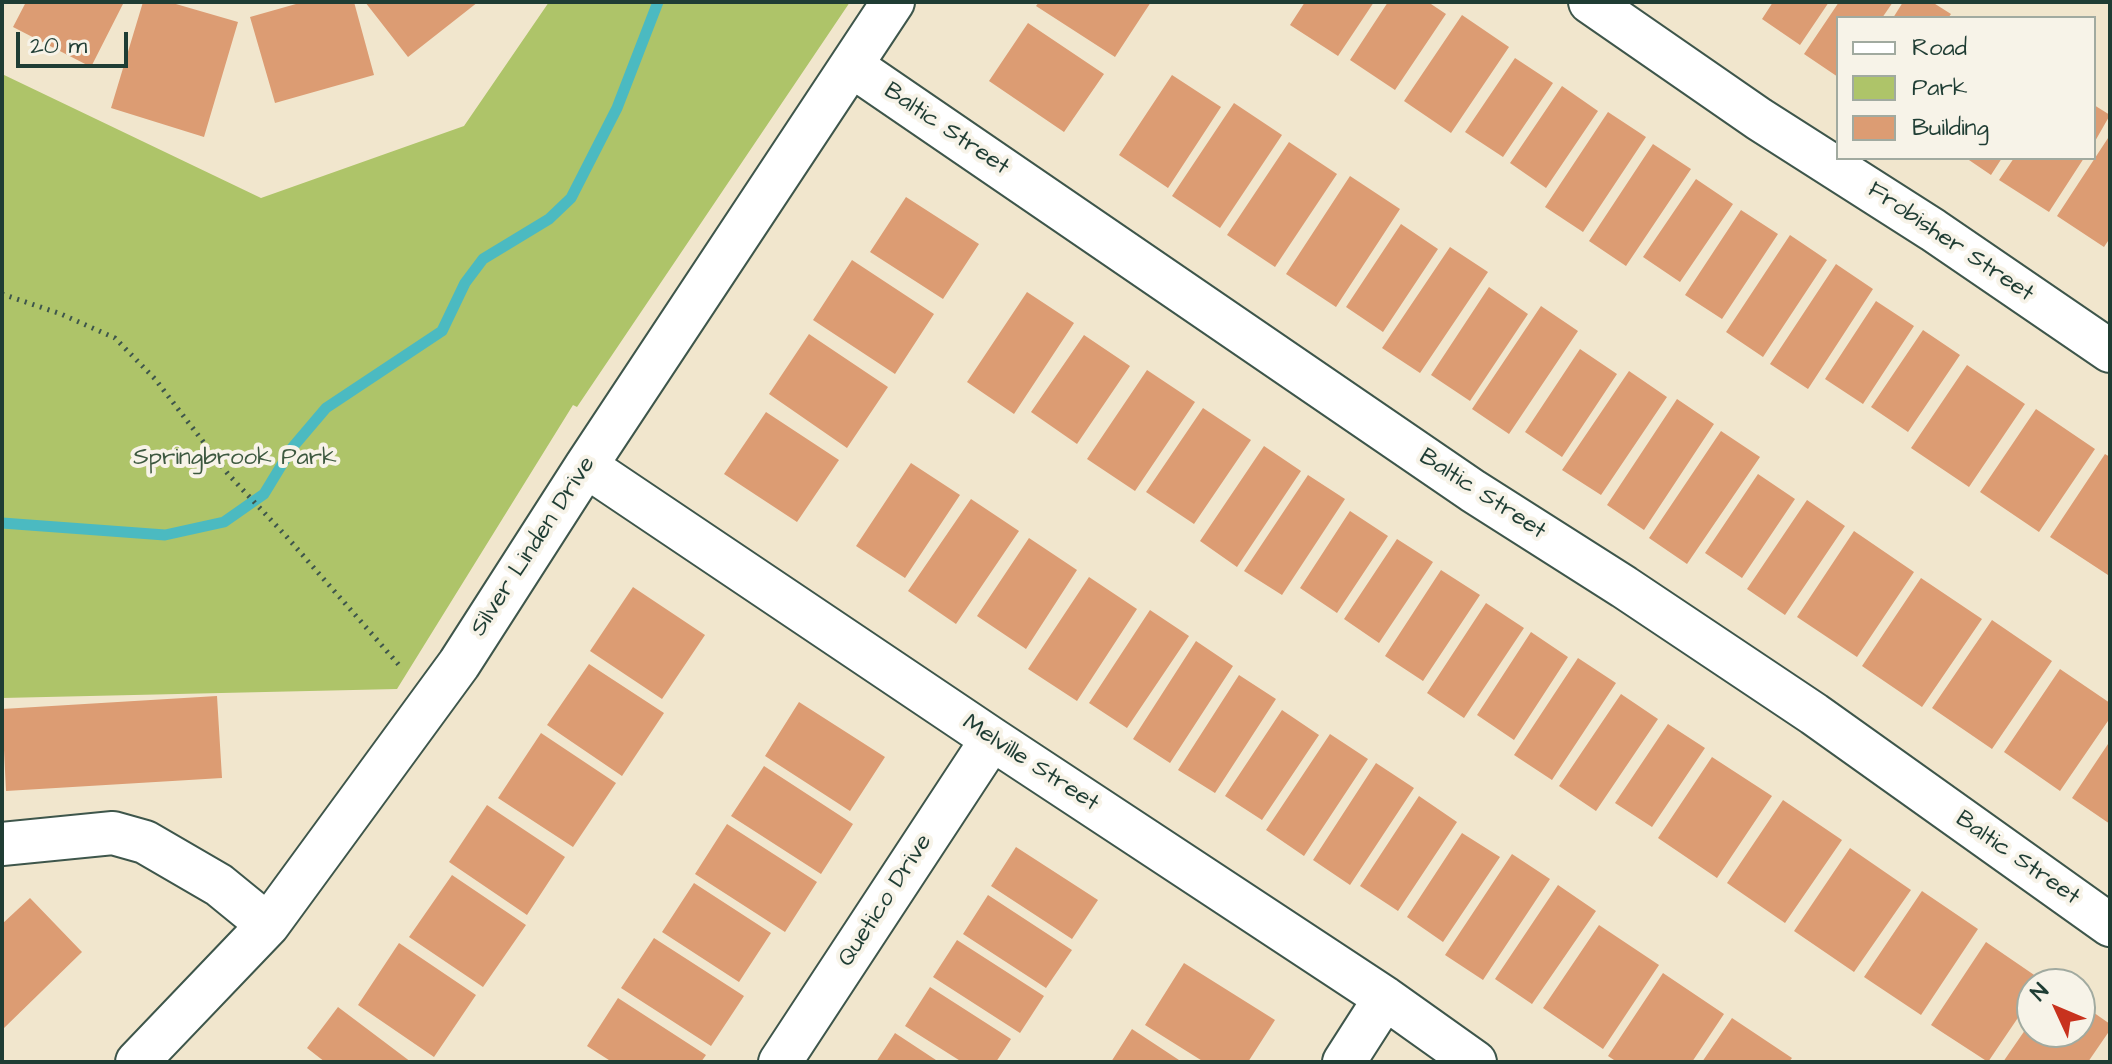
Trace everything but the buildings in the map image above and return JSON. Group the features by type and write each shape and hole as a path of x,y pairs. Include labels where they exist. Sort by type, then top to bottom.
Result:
{"street":[{"name":"Silver Linden Drive","path":"137,1062 268,925 459,664 893,2"},
{"name":"Frobisher Street","path":"1590,2 1759,119 1933,230 2110,351"},
{"name":"Baltic Street","path":"852,66 1473,491 1814,714 2110,925"},
{"name":"Melville Street","path":"586,466 1385,998 1475,1062"},
{"name":"Quetico Drive","path":"780,1062 992,739"},
{"path":"2,844 113,833 145,842 219,885 268,925"},
{"path":"1344,1062 1385,998"}],"path":[{"path":"2,294 61,314 115,338 155,379 228,474 399,665"}],"green space":[{"name":"Springbrook Park","path":"549,2 850,2 577,407 573,405 397,689 2,698 2,74 261,198 464,126"}],"waterway":[{"path":"2,523 165,535 224,522 264,494 292,448 326,408 442,331 465,283 483,259 549,219 571,198 617,108 658,2"}]}
